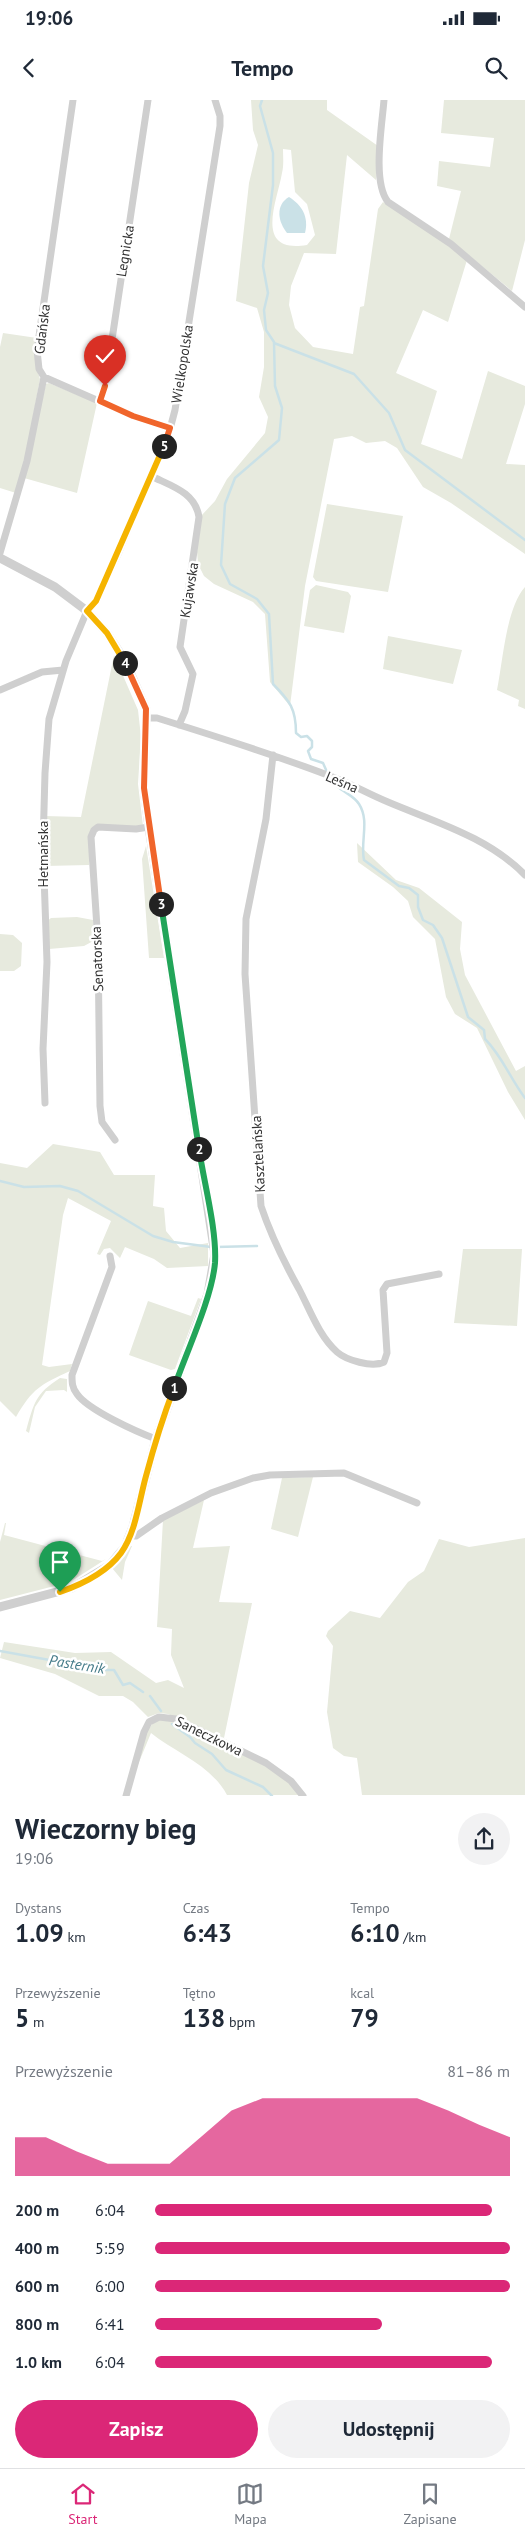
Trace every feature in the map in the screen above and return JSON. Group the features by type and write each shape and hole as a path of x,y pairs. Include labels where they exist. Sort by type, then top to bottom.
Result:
{"street":[{"name":"Gdańska","path":"0,553 27,461 44,377 39,368 38,350 73,100"},
{"name":"Legnicka","path":"100,401 106,377 148,100"},
{"name":"Wielkopolska","path":"87,611 96,601 151,476 175,410 220,126 220,116 215,100"},
{"path":"384,100 380,184 382,195 388,202 469,258 525,307"},
{"path":"44,377 133,416 170,428"},
{"name":"Kujawska","path":"151,476 188,495 194,502 199,517 180,647 192,674 185,711 179,725"},
{"path":"0,558 55,587 87,611 107,633 126,663 142,697 147,718 144,788 149,827 214,1247 214,1265 208,1294 156,1439 130,1536 114,1561 84,1582 60,1592 0,1607"},
{"name":"Hetmańska","path":"44,1103 42,1049 47,971 43,888 45,773 49,719 63,670 87,611"},
{"path":"0,690 42,672 63,670"},
{"name":"Leśna","path":"147,718 179,725 331,776 460,831 497,853 525,875"},
{"name":"Kasztelańska","path":"273,755 266,820 249,901 246,928 245,974 261,1206 271,1238 315,1322 337,1352 347,1358 373,1364 384,1362 387,1353 382,1290 386,1284 440,1274"},
{"name":"Senatorska","path":"115,1140 102,1122 100,1106 98,943 91,837 94,830 98,827 136,829 149,827"},
{"path":"110,1256 112,1267 72,1375 72,1385 76,1394 84,1401 138,1433 156,1439"},
{"path":"130,1536 136,1536 162,1518 211,1493 253,1478 270,1475 344,1473 417,1502"},
{"name":"Saneczkowa","path":"126,1796 144,1732 149,1722 159,1717 176,1719 266,1764 283,1774 304,1796"}],"shaded area":[{"path":"251,100 327,100 327,110 378,146 376,180 347,155 336,254 304,253 291,286 289,305 295,328 313,347 353,354 360,307 364,306 378,209 383,202 450,246 467,260 448,322 423,310 396,373 437,391 421,444 462,459 488,371 525,386 525,404 506,464 525,465 525,554 451,503 423,487 397,448 385,441 366,443 352,436 334,439 305,586 290,706 270,682 265,614 253,602 214,584 204,576 198,564 197,552 201,516 215,501 227,479 265,433 268,417 259,397 264,367 264,332 257,308 236,301 249,183 258,145 253,130","holes":["283,149 291,150 295,192 307,204 315,235 307,245 290,246 280,242 274,234 272,223 283,170"]},
{"path":"444,100 525,100 525,240 512,291 449,239 461,191 437,186 439,161 490,167 494,138 441,133"},
{"path":"3,333 37,338 36,366 40,379 25,460 16,493 0,488 0,347"},
{"path":"49,383 97,403 77,493 24,478 46,384"},
{"path":"327,504 403,516 388,592 316,581 313,577"},
{"path":"316,585 348,592 351,596 344,633 304,626 310,590"},
{"path":"525,587 525,709 518,706 519,700 497,690 509,621 513,608"},
{"path":"388,636 462,650 453,684 383,669"},
{"path":"114,655 138,710 141,737 138,784 143,826 93,827 89,837 89,865 45,866 45,816 81,817"},
{"path":"357,843 396,880 419,888 462,922 460,949 465,975 516,1071 525,1066 525,1120 508,1092 477,1028 455,1014 446,997 435,939 413,917 408,901 393,887 358,862"},
{"path":"146,846 164,958 149,958 142,859"},
{"path":"77,917 93,920 95,940 84,946 49,949 47,921 51,918"},
{"path":"0,934 13,935 22,943 21,966 14,971 0,971"},
{"path":"53,1144 100,1152 114,1175 155,1175 153,1206 164,1208 166,1231 180,1248 208,1243 208,1266 167,1268 154,1259 125,1247 120,1258 110,1248 104,1249 100,1255 97,1254 111,1221 68,1198 63,1215 42,1365 49,1367 72,1364 70,1371 38,1388 27,1400 16,1417 0,1401 0,1163 27,1168"},
{"path":"463,1249 522,1249 517,1326 454,1323"},
{"path":"198,1298 201,1299 175,1369 171,1370 129,1355 148,1301 191,1316"},
{"path":"60,1378 67,1379 67,1392 64,1390 46,1391 35,1407 29,1433 26,1431 31,1413 40,1394"},
{"path":"313,1477 298,1537 271,1529 282,1478"},
{"path":"204,1500 193,1548 230,1546 219,1602 252,1603 224,1738 168,1714 159,1713 148,1717 133,1702 123,1696 99,1696 55,1674 0,1658 4,1642 75,1653 111,1652 156,1683 168,1680 184,1688 171,1655 172,1629 157,1627 163,1520"},
{"path":"5,1523 4,1535 102,1561 106,1559 70,1582 0,1600 0,1542"},
{"path":"525,1538 525,1795 362,1795 357,1758 344,1756 333,1748 327,1712 333,1646 326,1636 328,1631 350,1611 380,1618 408,1582 424,1571 439,1539 469,1547"},
{"path":"132,1546 125,1562 122,1580 112,1568"},
{"path":"170,1719 257,1760 288,1782 301,1795 227,1795 212,1775 203,1767 151,1733 134,1774 146,1733 155,1720"}],"water":[{"path":"289,197 298,204 303,212 306,222 305,233 287,233 284,229 279,214 282,204"}],"waterway":[{"path":"262,100 260,106 273,153 273,185 263,266 268,293 264,310 266,330 274,342 275,386 282,408 279,440 235,478 225,504 221,565 230,584 257,599 269,614 273,684 284,695 291,706 295,718 296,733 301,737 307,736 312,741 312,747 308,751 311,759 323,763 327,772"},
{"path":"274,343 354,374 389,413 405,450 525,540"},
{"path":"330,777 337,786 356,800 362,811 364,817 364,860 399,886 409,888 418,895 418,907 423,920 433,925 442,938 468,1017 484,1030 485,1039 525,1098"},
{"path":"0,1181 24,1187 60,1186 78,1191 153,1236 173,1242 211,1247"},
{"path":"216,1247 257,1246"},
{"name":"Pasternik","path":"0,1651 66,1663 82,1662 102,1670 114,1670 123,1685 130,1683 143,1692"},
{"name":"Pasternik","path":"150,1696 161,1711"},
{"name":"Pasternik","path":"172,1724 212,1754 226,1770 263,1787 272,1796"}],"route":[{"path":"60,1592 72,1588 98,1574 114,1561 125,1547 133,1527 156,1439 208,1294 215,1254 144,788 146,709 126,663 107,633 87,611 96,601 170,428 133,416 100,401 105,386"}]}
